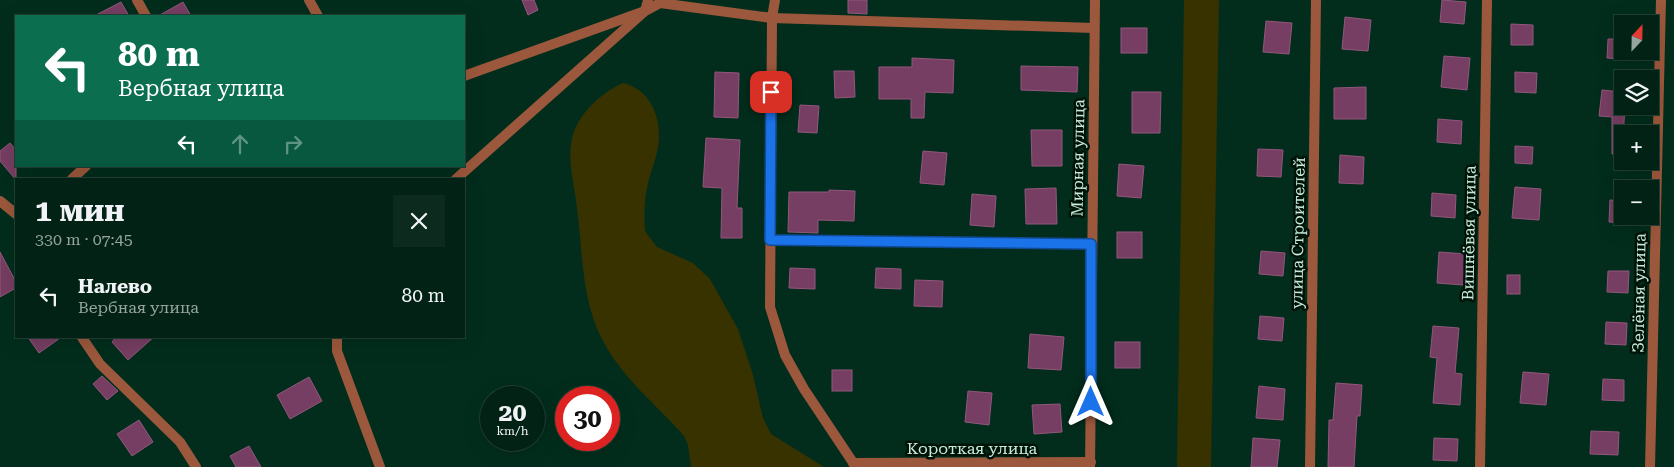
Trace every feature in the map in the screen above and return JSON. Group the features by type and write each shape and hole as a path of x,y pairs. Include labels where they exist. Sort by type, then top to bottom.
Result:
{"street":[{"path":"137,0 145,15"},
{"path":"309,0 317,15"},
{"path":"457,178 645,11 648,0"},
{"path":"775,0 772,18 770,307 785,355 804,389 855,465"},
{"name":"Мирная улица","path":"1090,464 1095,0"},
{"name":"улица Строителей","path":"1310,467 1316,0"},
{"name":"Вишнёвая улица","path":"1480,467 1487,0"},
{"name":"Зелёная улица","path":"1650,467 1661,0"},
{"path":"465,76 645,11 660,3 772,18 1094,28"},
{"path":"73,178 85,167"},
{"path":"0,201 15,213"},
{"path":"770,240 1091,244"},
{"path":"82,338 100,364 180,442 196,467"},
{"path":"336,338 337,351 380,467"},
{"name":"Короткая улица","path":"855,465 1090,464"}],"shaded area":[{"path":"1184,0 1219,0 1211,467 1177,467"},
{"path":"623,83 632,86 646,97 655,112 659,130 656,158 646,193 644,210 645,231 657,247 693,263 710,279 738,329 753,375 763,418 771,434 824,467 691,467 688,445 684,436 630,380 603,341 590,309 584,276 570,152 573,134 583,115 597,100 614,87"}],"building":[{"path":"522,0 534,0 538,10 528,15"},
{"path":"848,0 867,0 867,14 848,13"},
{"path":"1442,0 1466,2 1464,24 1440,22"},
{"path":"121,2 128,15 96,15"},
{"path":"183,2 190,15 160,15"},
{"path":"1345,17 1371,20 1368,51 1342,49"},
{"path":"1266,21 1292,23 1289,54 1263,52"},
{"path":"1511,24 1533,25 1533,45 1511,45"},
{"path":"1121,28 1147,28 1147,53 1121,53"},
{"path":"1608,39 1614,39 1614,58 1607,58"},
{"path":"1444,56 1470,58 1467,90 1441,87"},
{"path":"912,58 954,60 953,93 925,92 924,118 911,118 911,99 879,99 879,67 912,67"},
{"path":"1021,66 1078,67 1077,92 1021,90"},
{"path":"834,71 854,71 855,97 835,98"},
{"path":"715,72 739,73 738,118 714,117"},
{"path":"1515,72 1537,73 1536,93 1515,92"},
{"path":"1366,87 1366,119 1334,119 1334,88"},
{"path":"1602,90 1614,91 1614,115 1624,115 1624,125 1614,125 1614,154 1612,154 1612,117 1599,116"},
{"path":"1132,92 1161,92 1160,133 1132,133"},
{"path":"800,105 819,106 817,133 798,132"},
{"path":"1438,119 1462,121 1461,144 1437,142"},
{"path":"1031,130 1062,130 1062,166 1032,166"},
{"path":"706,138 740,140 737,208 742,208 742,238 721,238 722,188 703,187"},
{"path":"10,143 15,149 15,179 0,161 0,151"},
{"path":"1515,146 1533,147 1532,164 1515,163"},
{"path":"1258,149 1283,150 1281,177 1257,176"},
{"path":"923,151 947,153 944,185 920,183"},
{"path":"1340,155 1364,157 1363,184 1339,183"},
{"path":"1119,164 1144,166 1141,198 1117,196"},
{"path":"1515,187 1541,189 1539,220 1512,218"},
{"path":"1056,188 1057,224 1026,224 1025,189"},
{"path":"829,190 855,191 854,221 818,220 818,233 788,232 789,192 829,192"},
{"path":"1432,193 1456,195 1455,218 1431,216"},
{"path":"972,194 996,196 994,227 970,225"},
{"path":"1610,200 1614,200 1614,222 1609,222"},
{"path":"1117,232 1142,232 1142,258 1117,258"},
{"path":"1261,251 1285,253 1283,276 1259,274"},
{"path":"0,252 15,280 15,289 0,297"},
{"path":"1439,252 1466,254 1463,285 1437,283"},
{"path":"790,268 815,269 815,289 789,288"},
{"path":"876,268 901,269 901,289 875,288"},
{"path":"1608,271 1629,271 1628,293 1607,292"},
{"path":"1507,275 1520,275 1520,294 1507,294"},
{"path":"915,280 943,281 942,307 914,306"},
{"path":"1260,316 1284,318 1282,341 1258,339"},
{"path":"1606,322 1627,323 1626,345 1605,344"},
{"path":"1433,326 1459,328 1455,373 1462,374 1460,405 1433,403 1437,358 1430,357"},
{"path":"1030,334 1064,337 1061,370 1028,368"},
{"path":"28,338 60,338 39,353"},
{"path":"115,338 153,338 128,360 112,342"},
{"path":"1115,342 1140,342 1140,368 1115,368"},
{"path":"832,370 852,370 852,391 832,391"},
{"path":"1523,372 1549,374 1546,405 1520,403"},
{"path":"102,376 118,391 107,400 93,384"},
{"path":"309,377 322,401 290,419 277,395"},
{"path":"1603,379 1624,380 1624,401 1602,400"},
{"path":"1336,383 1362,385 1360,416 1357,416 1354,467 1328,467 1329,420 1333,420"},
{"path":"1259,386 1285,389 1283,420 1256,418"},
{"path":"968,391 992,393 989,425 965,422"},
{"path":"1060,404 1062,432 1034,434 1032,405"},
{"path":"139,420 153,442 132,456 117,434"},
{"path":"1591,431 1619,432 1618,455 1590,454"},
{"path":"1253,438 1280,440 1277,467 1251,467"},
{"path":"1434,438 1458,439 1457,461 1433,460"},
{"path":"249,446 261,467 236,467 230,456"}],"route":[{"path":"771,92 770,240 1091,244 1091,402"}]}
